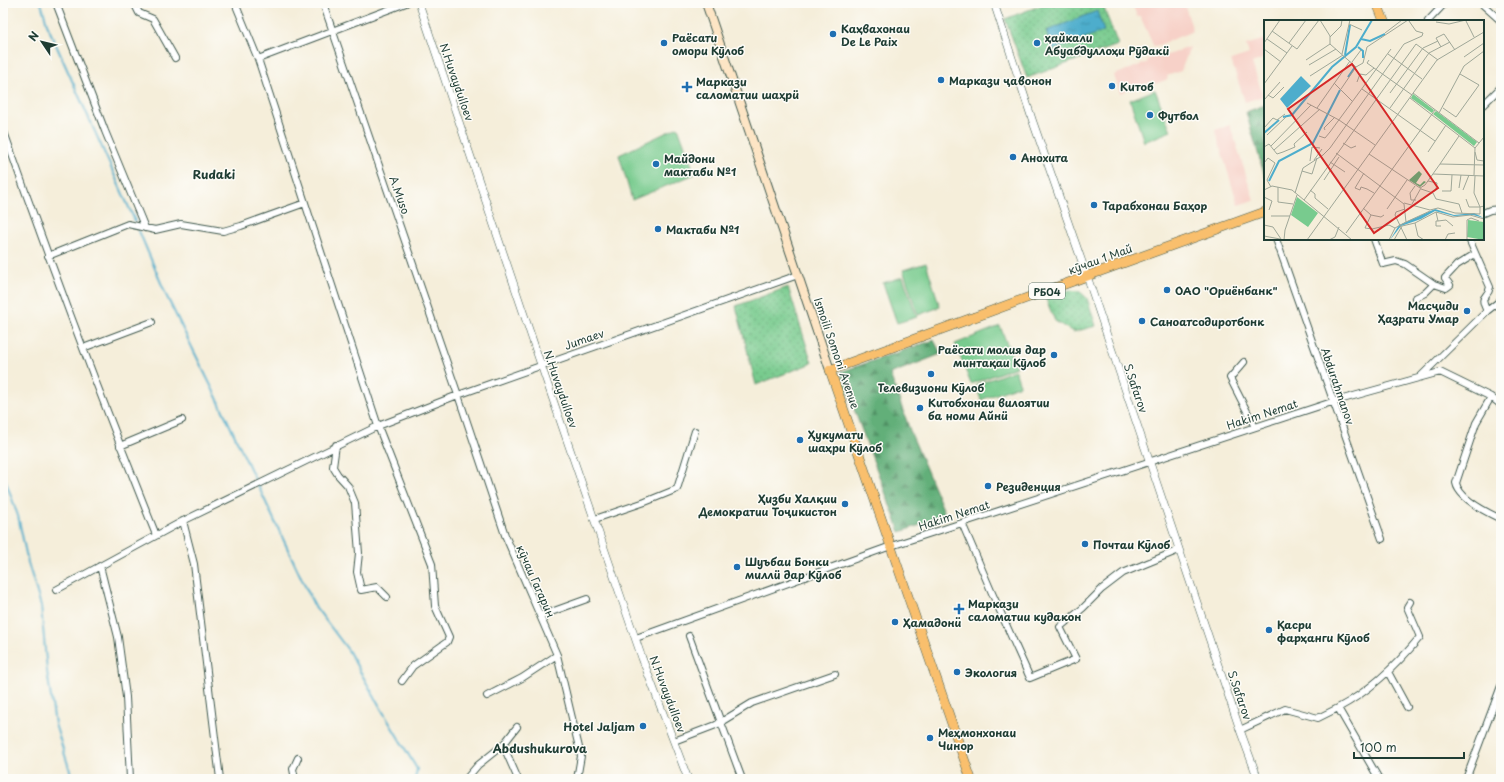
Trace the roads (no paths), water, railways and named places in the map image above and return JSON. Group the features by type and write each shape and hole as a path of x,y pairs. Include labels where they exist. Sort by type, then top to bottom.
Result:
{"main road":[{"name":"Ismoili Somoni Avenue","path":"706,3 830,370 971,779"},
{"path":"1377,3 1384,20"},
{"name":"кӯчаи 1 Май","path":"830,370 1264,212"}],"street":[{"path":"56,3 144,228"},
{"path":"134,3 139,12 153,19 175,58"},
{"path":"236,3 258,59 378,426 432,564 435,606 449,637 447,642 413,666 402,681"},
{"name":"A.Muso","path":"323,3 458,394"},
{"path":"258,59 406,3"},
{"name":"N.Huvaydulloev","path":"419,3 594,519 688,779"},
{"name":"S.Safarov","path":"994,3 1033,122 1258,779"},
{"path":"1429,20 1445,3"},
{"path":"1481,3 1501,22"},
{"path":"1484,104 1501,87"},
{"path":"3,129 48,256 120,446 156,535"},
{"path":"48,256 128,224 155,230 181,224 223,231 305,203"},
{"path":"1484,213 1490,210 1501,209"},
{"name":"Abdurahmanov","path":"1276,240 1332,402 1382,539"},
{"path":"1374,240 1383,264 1396,261 1405,264 1434,284 1446,288 1450,285 1445,278 1457,265 1475,254"},
{"path":"1469,240 1490,286 1490,291 1484,298 1483,303 1487,311"},
{"name":"Jumaev","path":"56,590 183,521 336,445 378,426 458,394 798,274"},
{"path":"1415,298 1425,293 1434,284"},
{"path":"1419,378 1487,311 1501,300"},
{"path":"83,348 152,322"},
{"path":"1244,362 1230,378 1255,427"},
{"name":"Hakim Nemat","path":"636,638 891,546 1332,402 1440,372 1491,397 1501,405"},
{"name":"кӯчаи Гагарин","path":"458,394 504,535 557,655 581,756 577,779"},
{"path":"1491,397 1476,424 1456,483 1457,488 1466,499 1501,519"},
{"path":"120,446 182,420"},
{"path":"594,519 644,502 677,488 695,431"},
{"path":"336,445 333,467 338,476 348,486 355,503 359,553 357,572 361,590 377,587 387,597"},
{"path":"183,521 194,564 220,779"},
{"path":"962,523 1030,678 1076,659 1060,627 1083,608 1102,589 1123,573 1179,550"},
{"path":"100,566 118,636 126,697 130,779"},
{"path":"540,616 588,599"},
{"path":"1240,730 1285,709 1318,718 1352,700 1388,672 1420,637 1406,607 1410,602"},
{"path":"689,636 742,779"},
{"path":"487,696 522,678 557,655"},
{"path":"1388,672 1407,707"},
{"path":"674,741 721,721 752,702 835,674"},
{"path":"1466,779 1501,686"},
{"path":"1338,708 1379,779"},
{"path":"466,779 478,765 503,745 517,727"},
{"path":"503,745 518,779"},
{"path":"295,779 293,769 298,758"}],"water":[{"path":"1097,11 1104,31 1052,50 1046,31"}],"waterway":[{"path":"41,3 48,27 135,221"},
{"path":"139,231 167,297 217,398 314,605 348,650 417,769 415,779"},
{"path":"3,473 18,516 28,563 41,606 47,671 55,724 71,774 68,779"}],"place":[{"name":"Каҳвахонаи De Le Paix","path":"833,34"},
{"name":"Раёсати омори Кӯлоб","path":"664,43"},
{"name":"ҳайкали Абуабдуллоҳи Рӯдакӣ","path":"1037,43"},
{"name":"Маркази ҷавонон","path":"941,80"},
{"name":"Китоб","path":"1112,86"},
{"name":"Маркази саломатии шаҳрӣ","path":"687,87"},
{"name":"Футбол","path":"1150,115"},
{"name":"Анохита","path":"1013,157"},
{"name":"Майдони мактаби №1","path":"656,164"},
{"name":"Тарабхонаи Баҳор","path":"1094,205"},
{"name":"Мактаби №1","path":"658,229"},
{"name":"ОАО \"Ориёнбанк\"","path":"1167,290"},
{"name":"Масҷиди Ҳазрати Умар","path":"1467,311"},
{"name":"Саноатсодиротбонк","path":"1142,321"},
{"name":"Раёсати молия дар минтақаи Кӯлоб","path":"1054,355"},
{"name":"Телевизиони Кӯлоб","path":"931,374"},
{"name":"Китобхонаи вилоятии ба номи Айнӣ","path":"920,408"},
{"name":"Ҳукумати шаҳри Кӯлоб","path":"800,440"},
{"name":"Резиденция","path":"988,486"},
{"name":"Ҳизби Халқии Демократии Тоҷикистон","path":"845,504"},
{"name":"Почтаи Кӯлоб","path":"1085,544"},
{"name":"Шуъбаи Бонки миллӣ дар Кӯлоб","path":"737,567"},
{"name":"Маркази саломатии кудакон","path":"959,609"},
{"name":"Ҳамадонӣ","path":"895,622"},
{"name":"Қасри фарҳанги Кӯлоб","path":"1269,630"},
{"name":"Экология","path":"957,672"},
{"name":"Hotel Jaljam","path":"643,726"},
{"name":"Меҳмонхонаи Чинор","path":"930,738"}],"district":[{"name":"Rudaki","path":"214,174"},
{"name":"Abdushukurova","path":"540,748"}]}
